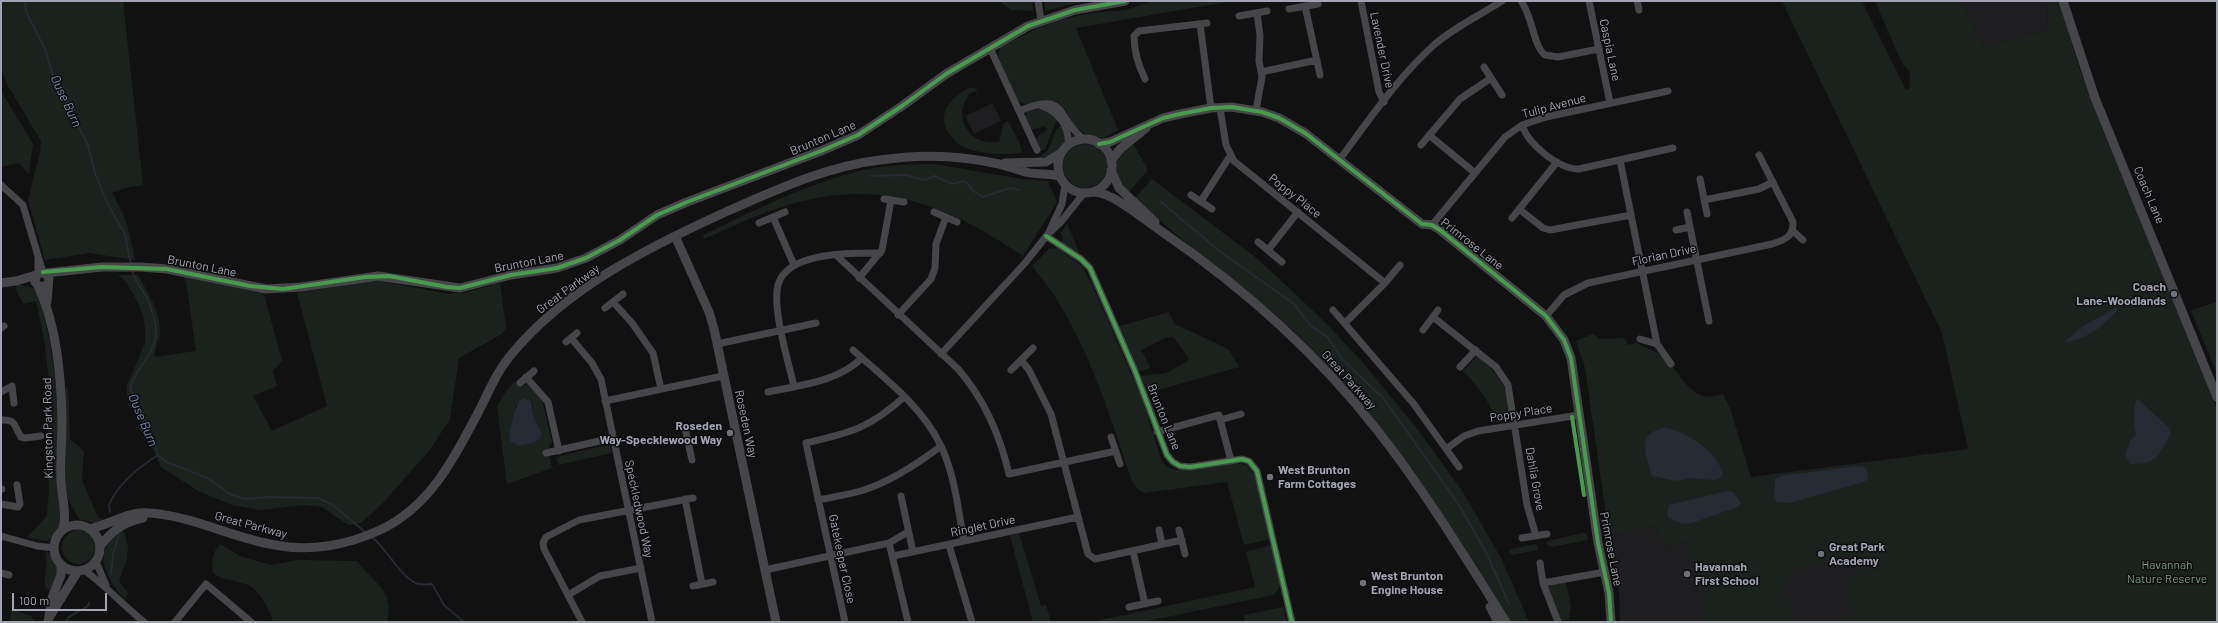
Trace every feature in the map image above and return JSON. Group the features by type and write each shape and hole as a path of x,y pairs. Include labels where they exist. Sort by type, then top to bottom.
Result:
{"street":[{"path":"1038,1 1041,20"},
{"name":"Brunton Lane","path":"1,283 42,278 69,271 125,266 167,269 266,289 283,289 378,276 460,288 511,274 567,266 604,249 657,215 858,135 902,106 946,74 1041,20 1076,10 1125,1"},
{"name":"Lavender Drive","path":"1361,1 1379,92 1384,102"},
{"name":"Lavender Drive","path":"1340,159 1409,70 1436,43 1493,3 1502,1"},
{"path":"1521,1 1529,12 1537,45 1545,55 1558,57 1599,49"},
{"name":"Caspia Lane","path":"1589,1 1610,103"},
{"path":"1637,1 1640,10"},
{"name":"Coach Lane","path":"2064,1 2095,98 2217,396"},
{"path":"1289,9 1318,4"},
{"path":"1305,6 1320,75"},
{"path":"1239,16 1267,11"},
{"path":"1256,110 1260,92 1261,72 1259,61 1260,35 1257,13"},
{"path":"1145,79 1138,66 1134,36 1139,31 1204,23 1216,108 1230,156 1200,202"},
{"path":"990,48 1037,150"},
{"path":"1261,72 1317,60"},
{"path":"1484,67 1502,95"},
{"path":"1421,145 1460,99 1491,78"},
{"name":"Tulip Avenue","path":"1432,225 1505,137 1522,124 1546,117 1668,90"},
{"path":"1019,111 1050,103 1057,107 1065,115 1077,134 1083,139 1099,144"},
{"path":"1039,105 1052,110 1060,118 1067,133 1068,145 1083,139"},
{"name":"Primrose Lane","path":"1099,144 1110,142 1172,116 1216,108 1256,110 1288,123 1340,159 1422,224 1432,225 1546,316 1558,330 1568,349 1598,543 1609,593 1610,622"},
{"path":"1522,124 1529,139 1557,162 1567,168 1579,169 1673,148"},
{"name":"Primrose Lane","path":"1111,166 1118,151 1148,126"},
{"path":"1428,135 1475,173"},
{"name":"Great Parkway","path":"1099,144 1107,152 1119,188 1176,242"},
{"name":"Great Parkway","path":"998,164 1024,172 1060,176 1058,164 1062,153 1068,145"},
{"name":"Great Parkway","path":"90,529 136,513 148,513 208,525 272,545 291,548 329,546 357,539 381,530 410,510 441,478 494,382 509,358 533,330 575,296 625,263 675,236 762,196 847,166 877,160 927,156 998,164 1046,162 1062,153"},
{"path":"1759,155 1793,222 1793,231 1804,240"},
{"name":"Poppy Place","path":"1230,156 1234,161 1385,283"},
{"path":"1620,160 1657,344 1671,364"},
{"path":"1512,218 1557,162"},
{"path":"1094,192 1106,183 1111,166"},
{"path":"1047,235 1062,204 1065,185 1060,176"},
{"path":"1700,179 1707,214"},
{"path":"1704,200 1747,192 1773,182"},
{"path":"1,185 23,205 38,256 42,278"},
{"name":"Great Parkway","path":"1065,185 1073,191 1084,193 1094,192 1110,196 1176,242 1239,290 1297,342 1340,386 1377,430 1419,486 1506,622"},
{"path":"941,354 1025,263 1047,235 1060,223 1084,193"},
{"path":"1191,195 1212,209"},
{"path":"858,278 880,253 887,200 904,202"},
{"path":"1519,209 1543,228 1550,230 1631,215"},
{"path":"759,223 785,212"},
{"path":"934,212 957,222"},
{"path":"1268,250 1298,212"},
{"path":"1687,212 1709,321"},
{"path":"773,217 794,265"},
{"path":"898,314 931,279 935,268 936,244 946,217"},
{"path":"1676,230 1690,227"},
{"name":"Florian Drive","path":"1546,316 1564,295 1579,286 1772,244 1788,237 1793,231"},
{"name":"Brunton Lane","path":"1047,235 1081,259 1090,268 1135,371 1157,432 1167,455 1173,462 1180,466 1190,466 1242,459 1249,461 1254,465 1260,478 1292,622"},
{"name":"Roseden Way","path":"675,236 709,312 776,622"},
{"path":"1258,242 1282,262"},
{"path":"794,386 777,305 778,284 783,276 794,265 809,260 836,255 880,253"},
{"path":"836,255 858,278 941,354 971,384 985,405 999,438 1009,474 1116,451"},
{"path":"1345,323 1385,283 1400,265"},
{"name":"Kingston Park Road","path":"42,278 59,374 62,420 61,481 66,518 63,530"},
{"path":"605,308 623,294"},
{"path":"613,302 632,323 653,354 661,389"},
{"path":"1333,310 1413,404 1459,468"},
{"path":"1423,330 1438,310"},
{"name":"Dahlia Grove","path":"1433,316 1496,367 1505,379 1511,397 1528,505 1536,536"},
{"path":"717,344 816,323"},
{"name":"Speckledwood Way","path":"577,333 568,340 597,370 606,401 652,622"},
{"path":"1640,339 1657,344"},
{"path":"1011,370 1033,348"},
{"path":"853,350 904,396 930,425 941,446 950,471 964,541"},
{"path":"1460,367 1476,350"},
{"path":"768,392 837,375 862,358"},
{"path":"1021,360 1030,370 1051,414 1078,517 1091,558 1095,559 1182,540"},
{"path":"520,383 534,371"},
{"path":"606,401 723,376"},
{"path":"526,377 548,402 559,451"},
{"path":"1,392 12,386 14,403"},
{"name":"Gatekeeper Close","path":"844,622 806,443 831,438 864,426 880,417 904,396"},
{"path":"1220,420 1241,414"},
{"path":"1157,432 1219,415 1231,461"},
{"name":"Poppy Place","path":"1446,449 1464,436 1478,431 1579,415"},
{"path":"1,420 12,420 15,423 21,437 41,436"},
{"path":"685,428 692,460"},
{"path":"1111,437 1120,464"},
{"path":"546,453 613,438"},
{"name":"Gatekeeper Close","path":"818,500 860,492 913,467 941,446"},
{"path":"1,504 18,507 20,504 17,485"},
{"path":"901,496 913,552"},
{"path":"582,622 544,549 544,540 579,520 694,498"},
{"path":"685,499 702,584"},
{"name":"Kingston Park Road","path":"65,505 78,525"},
{"name":"Great Parkway","path":"100,546 111,532 125,523 136,519 166,516"},
{"name":"Ringlet Drive","path":"892,556 1078,517"},
{"path":"107,587 96,562 100,546 96,535 90,529 78,525 63,530 56,538 54,548 56,558 61,565 70,570 81,571 107,587 125,606 144,622"},
{"path":"1159,530 1162,544"},
{"path":"1179,530 1185,554"},
{"path":"765,570 889,543 908,532"},
{"path":"1522,538 1547,534"},
{"path":"1,536 37,546 54,548"},
{"path":"889,543 908,622"},
{"path":"949,544 972,622"},
{"path":"1133,551 1145,604"},
{"path":"48,620 81,571 96,562"},
{"path":"1540,563 1543,583 1554,619"},
{"path":"48,620 52,598 61,575 61,565"},
{"name":"Great Parkway","path":"1470,565 1498,622"},
{"path":"568,595 600,576 641,568"},
{"path":"1543,583 1605,572"},
{"path":"693,586 713,582"},
{"path":"174,622 206,584 251,622"},
{"path":"1129,607 1158,601"}],"shaded area":[{"path":"1961,1 2048,1 2047,30 1984,47"},
{"path":"993,103 1001,121 974,134 965,116"},
{"path":"2117,307 2117,311 2099,328 2080,338 2064,343 2080,328"},
{"path":"523,398 531,401 534,418 542,432 541,437 535,442 519,446 510,441 510,431 517,405"},
{"path":"2138,399 2169,428 2171,433 2160,453 2156,457 2146,463 2130,464 2125,454 2131,440 2136,435 2134,427 2134,413 2136,400"},
{"path":"1665,428 1682,433 1700,444 1708,451 1720,466 1723,474 1719,479 1712,480 1692,478 1677,481 1652,476 1647,460 1645,446 1646,440 1649,435"},
{"path":"1858,466 1864,467 1868,472 1867,480 1864,482 1789,503 1777,502 1774,498 1775,479 1780,476"},
{"path":"1873,481 1880,622 1620,622 1619,592 1609,535 1656,526 1665,547"},
{"path":"1727,491 1733,492 1741,503 1738,507 1692,523 1683,524 1669,518 1667,513 1669,505"}],"green space":[{"path":"1,1 123,1 143,185 125,188 112,193 121,209 127,225 135,260 89,253 45,260 28,200 40,152 41,141 8,86 1,69"},
{"path":"999,1 1032,1 1033,11 1011,10"},
{"path":"1044,1 1086,1 1045,11"},
{"path":"1153,1 1233,1 1076,28 1118,130 1104,138 1086,135 1075,126 1066,111 1055,102 1043,101 1026,104 1020,102 1016,97 1000,61 998,53 1001,47 1032,31 1059,20 1092,13 1126,10"},
{"name":"Havannah Nature Reserve","path":"1782,1 1862,1 1906,90 1909,89 1910,72 1902,63 1875,1 1961,1 1984,47 2047,30 2048,1 2059,1 2079,67 2100,123 2201,363 2217,410 2217,622 1855,622 1845,581 1859,573 1862,566 1859,559 1853,556 1802,567 1791,573 1785,587 1793,622 1706,622 1688,540 1664,547 1656,526 1609,535 1585,368 1576,341 1593,334 1600,339 1624,338 1628,345 1636,343 1655,351 1662,355 1671,364 1689,387 1695,392 1703,396 1723,394 1730,408 1751,477 1968,449 1942,333"},
{"path":"969,88 975,88 978,91 970,93 965,102 962,112 963,121 966,128 979,140 999,142 1003,125 1007,121 1016,136 1022,153 1000,154 978,152 962,146 950,135 944,121 944,114 951,102"},
{"path":"1,91 33,144 29,174 19,163 1,167"},
{"path":"1040,108 1049,111 1057,120 1045,149 1041,151 1036,139 1047,130 1045,126 1032,130 1025,117 1027,112"},
{"path":"1062,125 1065,132 1063,144 1054,153 1035,159 1042,156 1047,151 1055,133"},
{"path":"1089,144 1094,145 1101,150 1106,157 1106,175 1101,182 1094,187 1081,188 1076,187 1069,182 1064,175 1063,162 1064,157 1069,150 1076,145"},
{"path":"1133,144 1147,168 1147,171 1129,192 1118,178 1115,166 1121,155"},
{"path":"935,164 1027,180 1048,181 1057,202 1023,256 960,219 929,206 898,198 867,194 834,195 799,202 762,214 704,239 703,235 760,208 799,191 839,177 878,167"},
{"path":"1152,179 1259,260 1324,321 1364,364 1419,431 1463,492 1501,558 1529,622 1508,622 1440,513 1416,478 1365,409 1338,376 1288,325 1178,236 1135,198"},
{"path":"1067,223 1080,254 1061,242 1063,240 1061,233"},
{"path":"1057,247 1082,266 1093,287 1141,396 1161,459 1169,468 1177,470 1234,463 1246,465 1255,475 1270,539 1244,545 1227,482 1144,493 1138,489 1132,481 1099,387 1080,342 1056,298 1032,266 1050,248 1055,249"},
{"path":"118,275 138,275 153,302 160,324 160,332 154,357 196,351 186,282 183,276 262,293 265,298 282,361 273,371 277,386 253,396 272,431 327,406 297,293 375,280 448,294 468,292 500,283 506,328 502,334 459,358 450,419 429,451 382,504 361,523 348,525 322,507 305,505 260,510 233,505 200,492 161,467 140,418 131,406 127,395 127,385 145,343 145,329 143,315 138,303 126,282"},
{"path":"17,284 33,288 42,308 50,344 56,387 59,431 61,518 60,526 57,531 47,541 27,537 47,516 49,489 47,458 50,387 44,339 36,301 23,304 16,290"},
{"path":"2217,302 2217,374 2191,310"},
{"path":"1169,312 1175,324 1228,349 1239,367 1148,393 1141,376 1166,373 1188,361 1189,358 1173,337 1165,338 1141,350 1150,366 1149,369 1142,371 1138,369 1120,326"},
{"path":"1477,356 1491,369 1502,384 1509,401 1510,420 1497,423 1491,408 1483,395 1463,371"},
{"path":"515,382 520,387 529,384 542,400 552,442 548,449 543,451 544,456 549,455 552,468 507,484 497,407 508,388","holes":["532,401 534,418 542,432 541,437 510,428 516,405"]},
{"path":"68,387 70,439 84,451 82,480 98,517 105,521 95,523 79,519 66,492 65,388"},
{"path":"610,444 612,453 558,465 556,457"},
{"path":"123,528 128,547 127,559 119,580 128,592 125,599 107,574 104,559 108,543"},
{"path":"79,530 91,535 96,547 91,559 79,564 67,559 62,547 67,535"},
{"path":"1019,533 1041,606 1046,605 1051,622 1033,622 1010,536"},
{"path":"1582,533 1587,534 1588,540 1552,547 1546,544 1548,541"},
{"path":"220,544 240,556 271,565 297,560 357,561 385,594 389,611 387,622 273,622 267,606 251,586 225,579 213,573 213,558 215,551"},
{"path":"1536,544 1537,550 1512,555 1509,552 1511,549"},
{"path":"1272,545 1278,565 1280,579 1280,585 1273,595 1143,622 1092,622 1255,587 1246,552"},
{"path":"45,551 54,559 57,569 53,591 46,588 45,583 47,560"},
{"path":"1566,582 1571,607 1569,619 1561,622 1547,588 1550,585"},
{"path":"1283,607 1287,622 1245,622 1244,615"},
{"path":"11,609 31,616 35,622 10,622"}],"waterway":[{"name":"Ouse Burn","path":"25,1 26,12 45,49 55,82 88,145 95,173 107,203 125,234 131,265"},
{"path":"871,176 906,175 924,180 935,176 952,184 965,181 975,192 983,197 1010,188 1019,190"},
{"path":"1160,201 1218,250 1293,303 1311,326 1327,337 1343,360 1384,399 1459,505 1487,554 1509,604"},
{"name":"Ouse Burn","path":"132,269 134,276 146,296 152,310 156,325 156,335 152,350 135,376 130,390 137,399 158,455 166,462 208,478 228,493 244,499 268,497 318,498 333,505 365,532"},
{"path":"110,512 109,505 123,483 137,470 158,455"},
{"path":"111,574 113,554 119,535"},
{"name":"Ouse Burn","path":"372,537 401,571 413,582 419,584 432,584 444,605 464,622"},
{"path":"66,622 69,617 88,606 89,603"}],"cycle path":[{"path":"43,272 102,267 167,269 250,286 283,289 365,277 389,276 460,288 511,275 557,268 586,258 620,240 657,215 858,135 902,106 946,74 1028,26 1075,10 1125,1"},
{"path":"1099,144 1110,142 1163,118 1211,108 1232,107 1262,112 1279,118 1305,133 1422,224 1432,225 1440,230 1546,316 1564,340 1571,358 1598,543 1609,593 1611,622"},
{"path":"1046,236 1081,259 1090,268 1135,371 1167,455 1173,462 1180,466 1190,467 1242,459 1249,461 1257,471 1292,622"},
{"path":"1572,417 1584,495"}],"place":[{"name":"Coach Lane-Woodlands","path":"2174,294"},
{"name":"Roseden Way-Specklewood Way","path":"730,433"},
{"name":"West Brunton Farm Cottages","path":"1270,477"},
{"name":"Great Park Academy","path":"1821,554"},
{"name":"Havannah First School","path":"1687,574"},
{"name":"West Brunton Engine House","path":"1363,583"}]}
